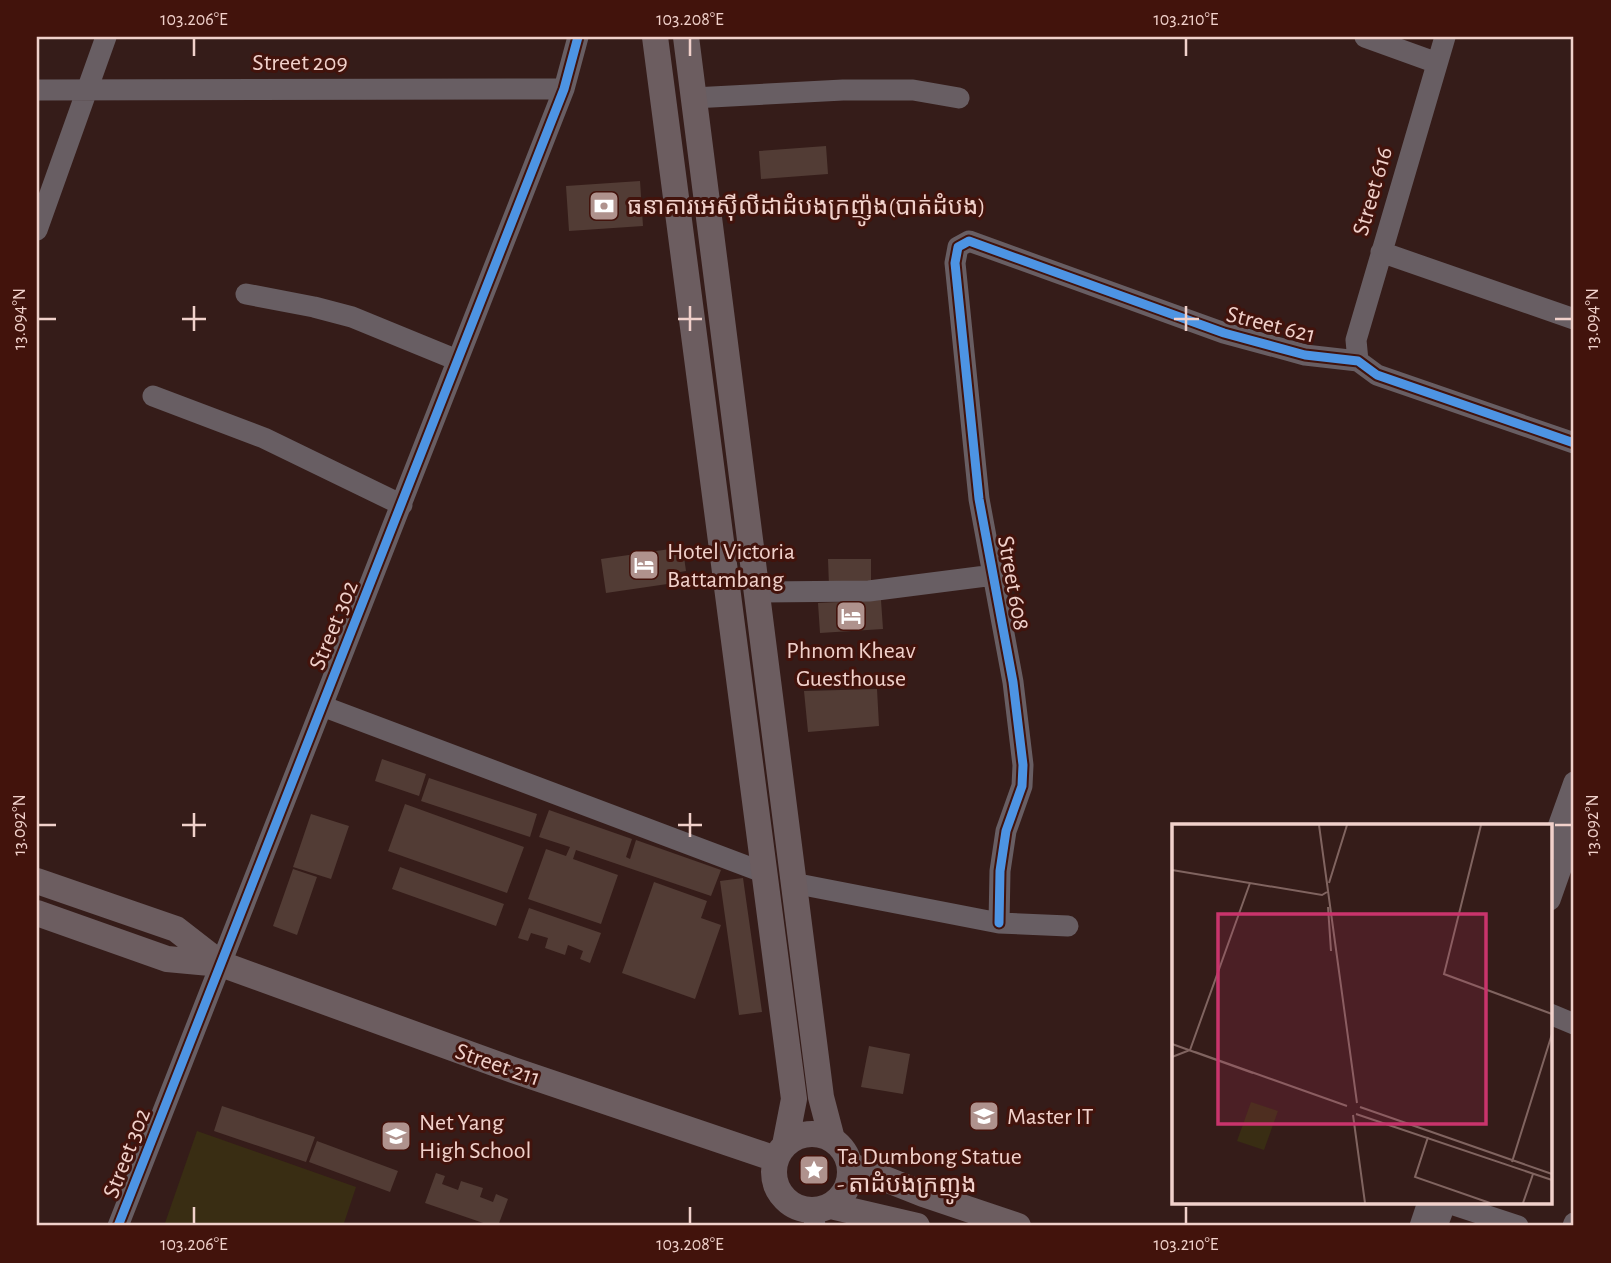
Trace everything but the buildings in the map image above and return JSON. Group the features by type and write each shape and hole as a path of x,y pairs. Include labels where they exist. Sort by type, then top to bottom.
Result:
{"main road":[{"path":"655,37 794,1099 775,1180 778,1190 793,1205 820,1214 918,1226"},
{"path":"686,37 821,1097 832,1139"},
{"name":"Street 211","path":"37,881 176,929 221,964"},
{"name":"Street 211","path":"37,913 167,959 221,964 513,1070 780,1152"},
{"path":"780,1152 803,1135 823,1135 832,1139 847,1154 850,1165 849,1184 845,1193 820,1214"},
{"path":"850,1165 923,1194 1018,1226"}],"street":[{"path":"37,230 106,37"},
{"name":"Street 302","path":"118,1226 564,89 578,37"},
{"path":"1365,37 1437,63"},
{"name":"Street 616","path":"1358,361 1356,340 1445,37"},
{"name":"Street 209","path":"37,90 564,89"},
{"path":"693,98 843,90 913,90 959,98"},
{"name":"Street 621","path":"958,247 969,241 1224,333 1306,355 1358,361 1377,375 1574,443"},
{"name":"Street 608","path":"958,247 955,263 979,499 1013,682 1023,765 1022,786 1006,831 1000,871 999,923"},
{"path":"1381,252 1574,319"},
{"path":"246,294 352,317 457,360"},
{"path":"153,396 264,438 402,505"},
{"path":"755,592 869,591 994,575"},
{"path":"321,706 765,873"},
{"path":"1552,892 1574,784"},
{"path":"1559,862 1574,832"},
{"path":"793,883 999,923 1068,926"},
{"path":"1552,1015 1574,1024"},
{"path":"1420,1226 1427,1204"},
{"path":"1437,1226 1444,1204"},
{"path":"1451,1204 1518,1226"}],"shaded area":[{"path":"197,1131 356,1187 343,1226 164,1226"}],"cycle path":[{"path":"118,1226 564,89 578,37"},
{"path":"999,923 1000,871 1006,831 1022,786 1023,765 1013,682 979,499 955,263 958,247 969,241 1224,333 1305,355 1358,361 1377,375 1574,443"}],"place":[{"name":"ធនាគារអេស៊ីលីដាដំបងក្រញ៉ូង(បាត់ដំបង)","path":"604,206"},
{"name":"Hotel Victoria Battambang","path":"644,565"},
{"name":"Phnom Kheav Guesthouse","path":"851,616"},
{"name":"Master IT","path":"984,1116"},
{"name":"Net Yang High School","path":"396,1136"},
{"name":"Ta Dumbong Statue - តាដំបងក្រញូង","path":"814,1170"}]}
